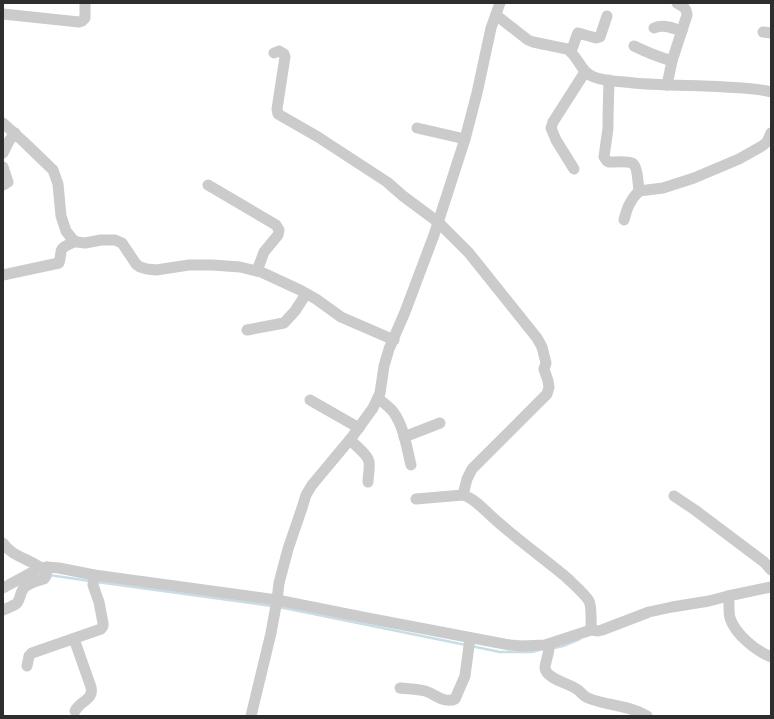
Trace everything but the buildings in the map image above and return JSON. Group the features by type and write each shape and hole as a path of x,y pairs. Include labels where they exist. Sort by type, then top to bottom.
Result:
{"street":[{"path":"3,14 79,22 85,18 84,3"},
{"path":"251,716 268,648 279,583 306,495 314,482 359,428 378,398 389,349 416,286 465,139 491,28 500,3"},
{"path":"667,85 672,61 687,13 684,7 677,3"},
{"path":"496,15 528,40 567,49 577,58 585,72 594,78 632,83 733,87 758,89 771,92"},
{"path":"571,52 578,33 596,38 600,37 607,16"},
{"path":"654,28 658,26 665,26 682,31"},
{"path":"634,46 653,55 672,61"},
{"path":"274,52 279,51 284,54 285,57 277,109 278,114 318,137 387,182 438,222 469,253 537,338 542,347 546,363 544,369 549,387 547,394 472,469 467,479 463,495"},
{"path":"574,168 556,140 551,128 553,122 585,72"},
{"path":"610,80 608,128 604,157 606,161 609,162 630,162 634,164 636,168 638,191 630,201 624,220"},
{"path":"3,123 53,170 58,184 61,216 66,231 75,241 85,243 101,240 115,240 122,243 136,264 147,269 165,269 189,265 208,264 240,267 258,271 306,294 341,317 394,340"},
{"path":"417,128 465,139"},
{"path":"3,153 15,133"},
{"path":"638,191 663,188 694,178 739,160 767,142 771,133"},
{"path":"3,167 8,182 3,185"},
{"path":"208,184 278,227 278,235 264,252 258,271"},
{"path":"3,275 59,263 62,249 75,241"},
{"path":"247,330 284,323 295,311 306,294"},
{"path":"378,398 395,414 404,437 411,465"},
{"path":"310,400 359,428"},
{"path":"404,437 440,423"},
{"path":"350,440 369,460 368,482"},
{"path":"416,500 463,495 466,495 474,500 498,523 566,577 589,601 591,630"},
{"path":"674,496 764,562 771,570"},
{"path":"3,543 6,548 35,563 46,571"},
{"path":"3,588 31,572 59,568 276,605 362,617 470,642 549,648 591,630 602,630 649,612 709,601 729,601 771,588"},
{"path":"3,610 17,603 26,586 44,579 46,571"},
{"path":"27,666 29,656 32,653 102,629 103,626 99,602 93,584 94,575"},
{"path":"729,601 730,617 738,632 755,648 771,657"},
{"path":"74,639 92,693 90,697 80,704 75,711"},
{"path":"400,688 427,692 443,699 455,699 465,676 470,642"},
{"path":"549,648 545,668 546,671 554,678 576,688 587,698 632,709 647,716"}],"waterway":[{"path":"49,575 90,581"},
{"path":"97,582 272,606"},
{"path":"279,607 466,645"},
{"path":"554,648 580,639"},
{"path":"471,646 500,652 532,652 539,650"}]}
